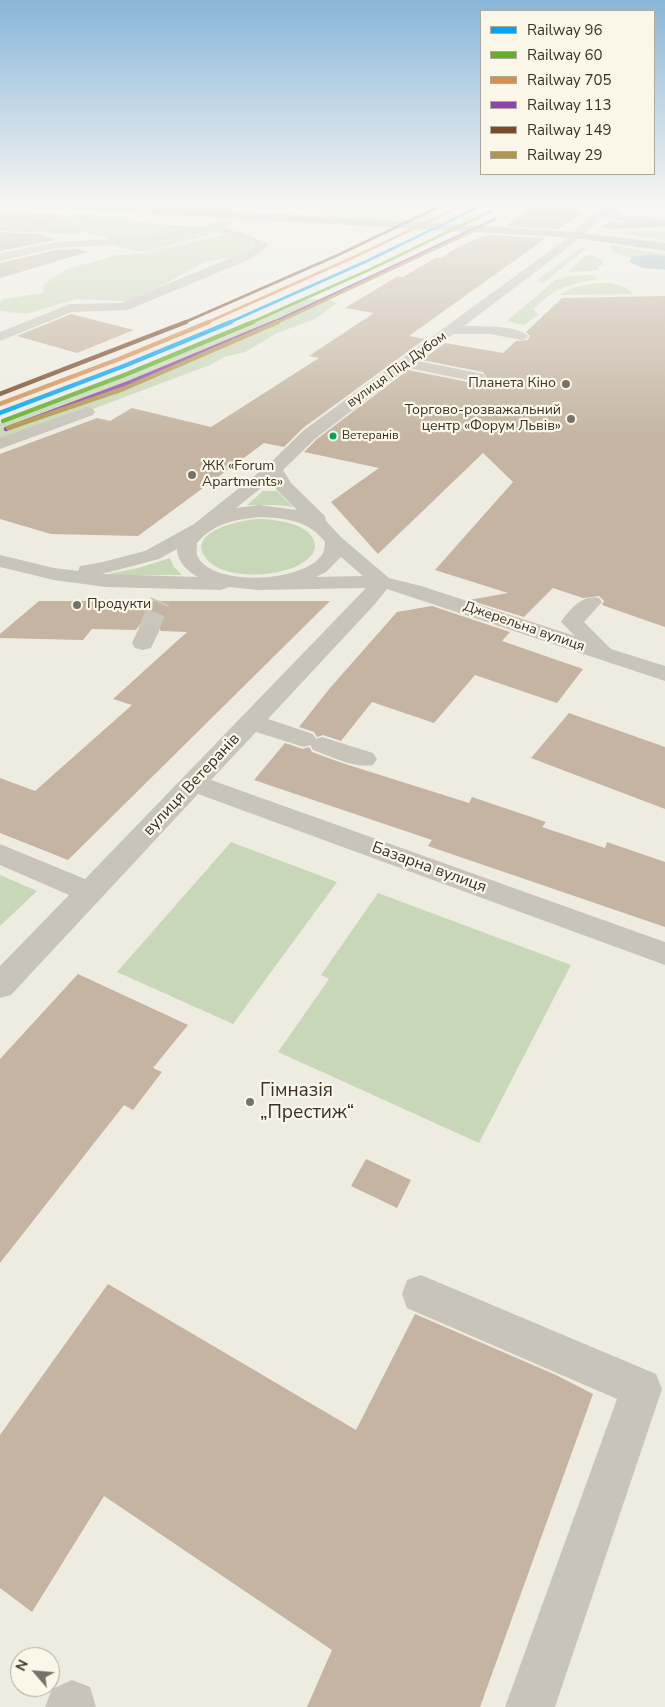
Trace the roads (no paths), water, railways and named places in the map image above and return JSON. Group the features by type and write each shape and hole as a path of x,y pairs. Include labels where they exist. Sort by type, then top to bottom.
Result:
{"street":[{"path":"0,337 70,308 123,307 182,283"},
{"name":"вулиця Під Дубом","path":"203,526 274,469 310,434 514,283"},
{"path":"451,330 490,330 524,333 496,324 476,312"},
{"path":"406,363 478,377"},
{"path":"0,444 87,412"},
{"path":"0,561 54,574 164,592 244,584 273,584 299,578 320,568 332,556 331,536 283,486 274,469"},
{"path":"54,574 104,568 152,555 203,526 240,513 259,511 286,512 310,519 331,536"},
{"path":"203,526 187,542 187,556 198,569 218,579 244,584"},
{"name":"Джерельна вулиця","path":"331,536 382,582"},
{"name":"Джерельна вулиця","path":"273,584 382,582 414,590 665,674"},
{"name":"вулиця Ветеранів","path":"0,986 368,600 382,582"},
{"path":"517,625 554,616 584,599 572,622 604,654"},
{"path":"251,722 364,758"},
{"name":"Базарна вулиця","path":"194,783 665,954"},
{"path":"0,854 90,892"},
{"path":"421,1294 641,1389 530,1707"}],"tunnel":[{"path":"148,631 160,601"}],"rail line":[{"name":"149","path":"0,394 114,351 278,283"},
{"name":"705","path":"0,404 119,359 300,283"},
{"name":"96","path":"0,413 186,341 319,283"},
{"name":"60","path":"3,421 189,349 341,283"},
{"name":"113","path":"6,429 192,357 362,283"},
{"name":"29","path":"8,428 123,389 246,337 363,283"}],"place":[{"name":"Планета Кіно","path":"566,384"},
{"name":"Торгово-розважальний центр «Форум Львів»","path":"571,419"},
{"name":"Ветеранів","path":"333,436"},
{"name":"ЖК «Forum Apartments»","path":"192,475"},
{"name":"Продукти","path":"77,605"},
{"name":"Гімназія „Престиж“","path":"250,1102"}]}
